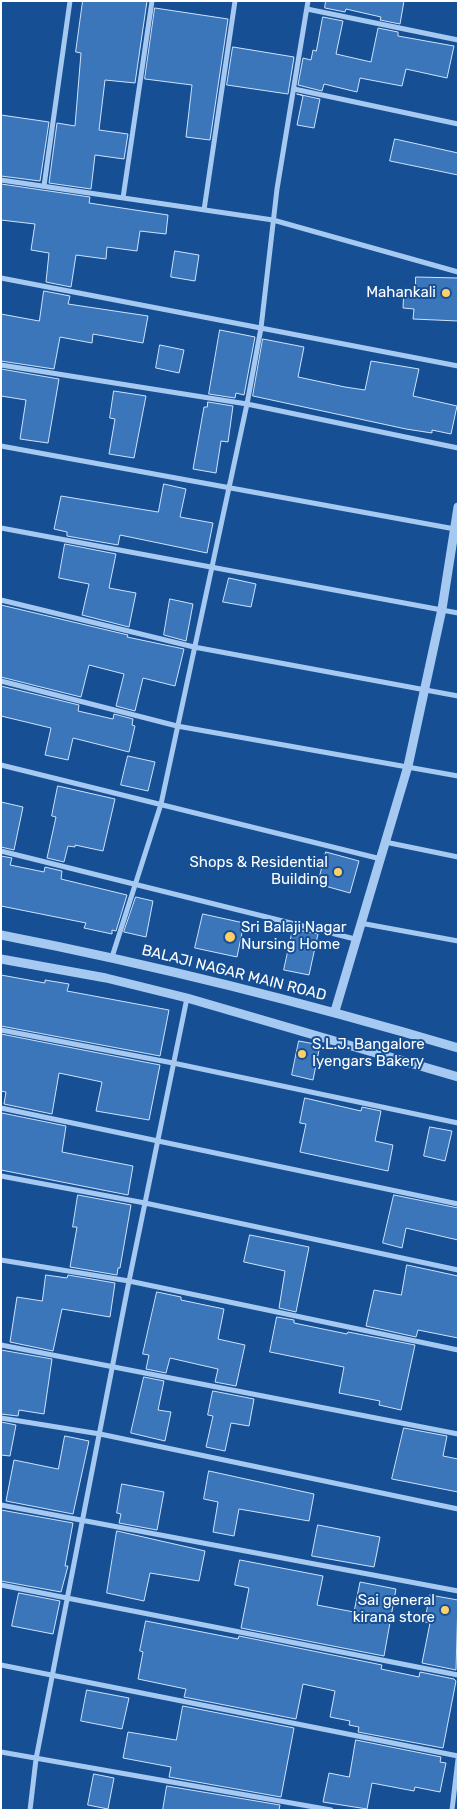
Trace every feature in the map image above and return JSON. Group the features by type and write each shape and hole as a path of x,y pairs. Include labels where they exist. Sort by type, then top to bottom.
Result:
{"street":[{"path":"44,186 70,1"},
{"path":"123,198 152,1"},
{"path":"204,210 235,1"},
{"path":"112,957 160,804 247,404 261,328 274,220 308,1"},
{"path":"307,9 458,40"},
{"path":"294,89 458,124"},
{"path":"1,180 274,220 458,272"},
{"path":"1,278 458,366"},
{"path":"1,364 247,404 458,448"},
{"path":"1,446 456,529"},
{"path":"335,1011 408,766 442,609 458,507"},
{"path":"1,528 458,613"},
{"path":"1,600 194,647 458,696"},
{"path":"1,682 177,726 458,776"},
{"path":"1,766 381,859"},
{"path":"384,842 458,857"},
{"path":"1,851 135,882 354,939 361,922"},
{"path":"361,922 458,942"},
{"name":"BALAJI NAGAR MAIN ROAD","path":"1,935 112,957 335,1011 458,1048"},
{"path":"1,958 106,978 187,998 458,1077"},
{"path":"30,1810 36,1759 54,1675 129,1281 187,998"},
{"path":"1,1030 173,1063 458,1123"},
{"path":"1,1108 458,1204"},
{"path":"1,1176 145,1203 458,1270"},
{"path":"1,1260 129,1281 458,1350"},
{"path":"1,1345 458,1434"},
{"path":"1,1418 100,1434 458,1509"},
{"path":"1,1504 458,1591"},
{"path":"1,1585 458,1675"},
{"path":"1,1665 458,1757 452,1810"},
{"path":"1,1752 331,1810"}],"building":[{"path":"83,1 147,1 135,83 105,80 99,130 128,134 124,159 95,155 91,189 49,183 57,123 75,126 81,53 76,52"},
{"path":"326,1 404,1 400,24 380,20 381,17 346,9 345,12 325,8"},
{"path":"155,8 228,19 210,140 186,137 192,85 145,79"},
{"path":"323,17 343,21 336,54 371,62 378,28 398,32 398,36 454,46 447,78 406,69 402,86 360,78 357,92 324,84 322,91 298,85 303,58 311,60 313,50 316,51"},
{"path":"233,47 294,57 288,94 227,85"},
{"path":"297,94 320,99 314,128 297,125 303,96"},
{"path":"1,115 49,122 40,181 1,176"},
{"path":"395,139 458,153 458,175 390,161"},
{"path":"1,184 90,197 89,203 168,215 166,234 140,231 137,251 107,247 106,259 76,255 71,287 46,282 49,253 31,250 35,224 1,220"},
{"path":"175,251 199,255 195,281 171,277"},
{"path":"416,277 458,278 458,321 413,319 414,309 403,308 404,288 415,289"},
{"path":"44,291 70,296 68,304 148,316 143,343 93,334 92,343 60,337 54,369 1,361 1,314 39,321"},
{"path":"220,330 255,337 244,395 236,393 235,398 209,394"},
{"path":"263,339 304,347 298,377 345,387 365,390 371,361 419,369 413,396 457,406 451,434 432,430 432,433 406,429 253,396"},
{"path":"160,345 184,350 179,373 156,368"},
{"path":"1,369 59,379 48,443 20,439 26,400 1,396"},
{"path":"114,391 146,396 134,458 109,454 115,419 110,418"},
{"path":"208,402 233,406 228,442 221,441 216,473 193,469 204,407 207,407"},
{"path":"164,484 186,489 180,517 213,523 207,553 120,535 118,545 67,536 67,532 54,529 61,496 158,512"},
{"path":"65,544 116,554 109,588 136,593 129,627 82,615 89,584 59,578"},
{"path":"229,578 256,584 251,607 223,602"},
{"path":"170,599 193,604 186,641 164,635"},
{"path":"1,605 128,635 127,637 184,649 175,686 143,678 135,711 116,706 124,674 89,665 81,697 1,677"},
{"path":"1,686 79,705 78,711 113,719 114,714 133,719 132,725 135,726 129,752 73,738 68,760 45,755 51,728 1,716"},
{"path":"128,756 155,762 148,791 121,785"},
{"path":"58,786 115,799 103,851 75,845 75,847 68,846 64,862 47,858 56,817 52,816"},
{"path":"1,802 23,807 14,850 1,847"},
{"name":"Shops & Residential Building","path":"326,852 359,861 350,893 318,884"},
{"path":"1,856 12,858 10,865 44,872 45,867 62,871 61,879 127,895 116,931 112,930 112,934 84,928 86,923 1,906"},
{"path":"136,897 153,901 146,937 124,932"},
{"path":"203,914 244,923 237,957 195,948"},
{"path":"293,929 318,934 309,975 284,970"},
{"path":"1,975 45,983 45,980 69,984 67,991 169,1010 160,1056 1,1026"},
{"path":"1,1034 160,1065 149,1120 96,1111 102,1082 59,1073 52,1114 4,1104 6,1092 1,1091"},
{"path":"299,1041 320,1045 313,1080 292,1075"},
{"path":"305,1098 361,1111 362,1107 381,1111 375,1141 393,1145 388,1171 300,1152 306,1124 300,1123"},
{"path":"2,1113 66,1126 62,1152 133,1166 128,1195 1,1170"},
{"path":"430,1127 452,1131 445,1161 424,1156"},
{"path":"78,1195 131,1205 120,1268 118,1268 117,1275 70,1267 77,1227 73,1227"},
{"path":"394,1195 458,1208 458,1240 406,1228 402,1248 383,1243"},
{"path":"250,1235 309,1247 296,1312 279,1308 285,1271 244,1262"},
{"path":"407,1265 458,1276 458,1338 418,1330 416,1337 366,1326 374,1290 401,1295"},
{"path":"46,1275 67,1278 68,1275 115,1283 110,1317 62,1309 53,1351 10,1342 17,1297 42,1301"},
{"path":"157,1292 181,1297 181,1300 224,1309 218,1339 245,1345 236,1386 215,1382 218,1369 170,1358 166,1373 146,1369 149,1355 143,1354"},
{"path":"277,1317 294,1320 294,1323 347,1334 348,1332 415,1345 401,1410 379,1405 380,1401 339,1393 344,1367 270,1352"},
{"path":"1,1350 52,1359 44,1414 19,1410 18,1416 1,1414"},
{"path":"144,1377 164,1381 158,1410 171,1412 165,1441 131,1433"},
{"path":"213,1391 254,1399 249,1426 231,1423 225,1451 206,1447 213,1416 208,1415"},
{"path":"1,1422 16,1425 10,1456 1,1455"},
{"path":"404,1428 447,1436 443,1456 458,1459 458,1492 392,1479"},
{"path":"65,1436 89,1441 73,1514 6,1501 14,1460 58,1469"},
{"path":"209,1471 314,1494 309,1521 239,1509 234,1536 213,1532 218,1502 204,1499"},
{"path":"122,1484 164,1492 157,1530 119,1523 121,1514 117,1513"},
{"path":"1,1510 73,1523 65,1566 68,1566 61,1592 1,1581"},
{"path":"318,1525 380,1537 374,1567 312,1556"},
{"path":"117,1531 205,1551 199,1581 150,1573 144,1601 107,1593"},
{"path":"240,1560 323,1576 317,1605 354,1612 360,1582 396,1589 384,1656 241,1628 249,1588 235,1585"},
{"path":"19,1593 60,1601 53,1634 12,1626"},
{"path":"430,1595 458,1600 456,1670 422,1663 430,1623 425,1622"},
{"path":"146,1621 238,1639 239,1636 382,1665 381,1669 419,1677 420,1672 454,1679 456,1681 443,1748 358,1732 359,1727 349,1725 350,1721 330,1717 335,1691 303,1684 296,1719 184,1697 186,1689 138,1679 143,1652 140,1651"},
{"path":"87,1690 129,1698 122,1729 81,1721"},
{"path":"183,1706 294,1728 281,1797 169,1777 171,1767 123,1758 128,1732 176,1740"},
{"path":"356,1740 441,1757 440,1762 446,1763 440,1792 415,1787 414,1791 372,1783 367,1809 323,1802 329,1773 349,1777"},
{"path":"94,1774 114,1778 108,1809 88,1805"},
{"path":"167,1786 280,1805 279,1810 163,1810"}],"place":[{"name":"Mahankali","path":"446,293"},
{"name":"Shops & Residential Building","path":"338,872"},
{"name":"Sri Balaji Nagar Nursing Home","path":"230,937"},
{"name":"S.L.J. Bangalore Iyengars Bakery","path":"302,1054"},
{"name":"Sai general kirana store","path":"445,1610"}]}
